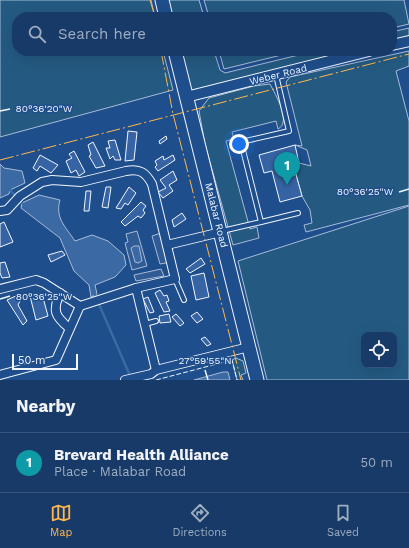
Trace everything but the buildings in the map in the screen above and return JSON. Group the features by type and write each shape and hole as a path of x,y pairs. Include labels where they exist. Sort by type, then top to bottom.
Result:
{"main road":[{"path":"162,0 165,12"},
{"name":"Malabar Road","path":"176,56 257,380"}],"street":[{"path":"397,44 409,41"},
{"name":"Weber Road","path":"186,97 349,56"},
{"path":"0,211 7,210 20,196 42,182 52,180 81,182 126,170 134,169 142,171 148,176 152,184 175,279 148,282 136,288 80,306 56,360 0,375"},
{"path":"167,245 221,232"},
{"path":"0,289 36,280 80,306"},
{"path":"136,288 156,370"},
{"path":"60,293 55,309 57,317 69,328"},
{"path":"126,380 151,374 156,370 249,347"}],"lane":[{"path":"261,222 241,142 288,131 276,74"},
{"path":"221,232 298,213"},
{"path":"175,279 184,300"},
{"path":"145,324 156,321"}],"shaded area":[{"path":"0,0 151,0 154,12 12,12 12,56 164,56 173,90 0,137"},
{"path":"167,0 199,0 203,12 170,12"},
{"path":"204,0 404,0 409,24 397,27 397,12 208,12"},
{"path":"409,28 409,36 397,39 397,31"},
{"path":"409,51 409,66 396,71 409,121 409,205 306,232 304,225 312,223 310,210 302,196 293,164 299,163 311,166 307,150 295,145 302,146 286,82 290,77 386,56 397,56 397,54"},
{"path":"181,56 216,56 220,70 225,73 295,56 330,56 190,91"},
{"path":"220,56 277,56 224,69"},
{"path":"270,84 283,114 282,125 278,129 276,121 232,132 234,139 226,141 250,229 257,227 259,238 233,245 205,144 199,111 209,98 254,86"},
{"path":"0,164 4,168 22,171 25,183 10,190 9,194 0,198"},
{"path":"39,195 60,200 60,217 75,241 92,235 108,241 124,255 126,265 115,277 95,285 97,294 91,297 89,285 74,271 60,238 21,208 22,203"},
{"path":"409,206 409,380 267,380 238,261"},
{"path":"137,231 147,266 132,270 125,243 128,242 126,234"},
{"path":"164,232 171,262 160,264 152,236"},
{"path":"134,246 139,246 142,261 138,263 135,262 131,248"},
{"path":"161,269 164,276 136,281 134,275"},
{"path":"236,358 243,361 246,373 241,375 243,380 237,380 232,360"},
{"path":"228,372 230,380 194,380"}],"waterway":[{"path":"10,190 22,203"},
{"path":"95,295 131,378"}],"fence":[{"path":"156,380 232,360 237,380"}],"power":[{"path":"150,0 154,12"},
{"path":"0,160 409,54"},
{"path":"162,56 173,114 241,380"}],"place":[{"name":"Brevard Health Alliance","path":"287,185"}]}
